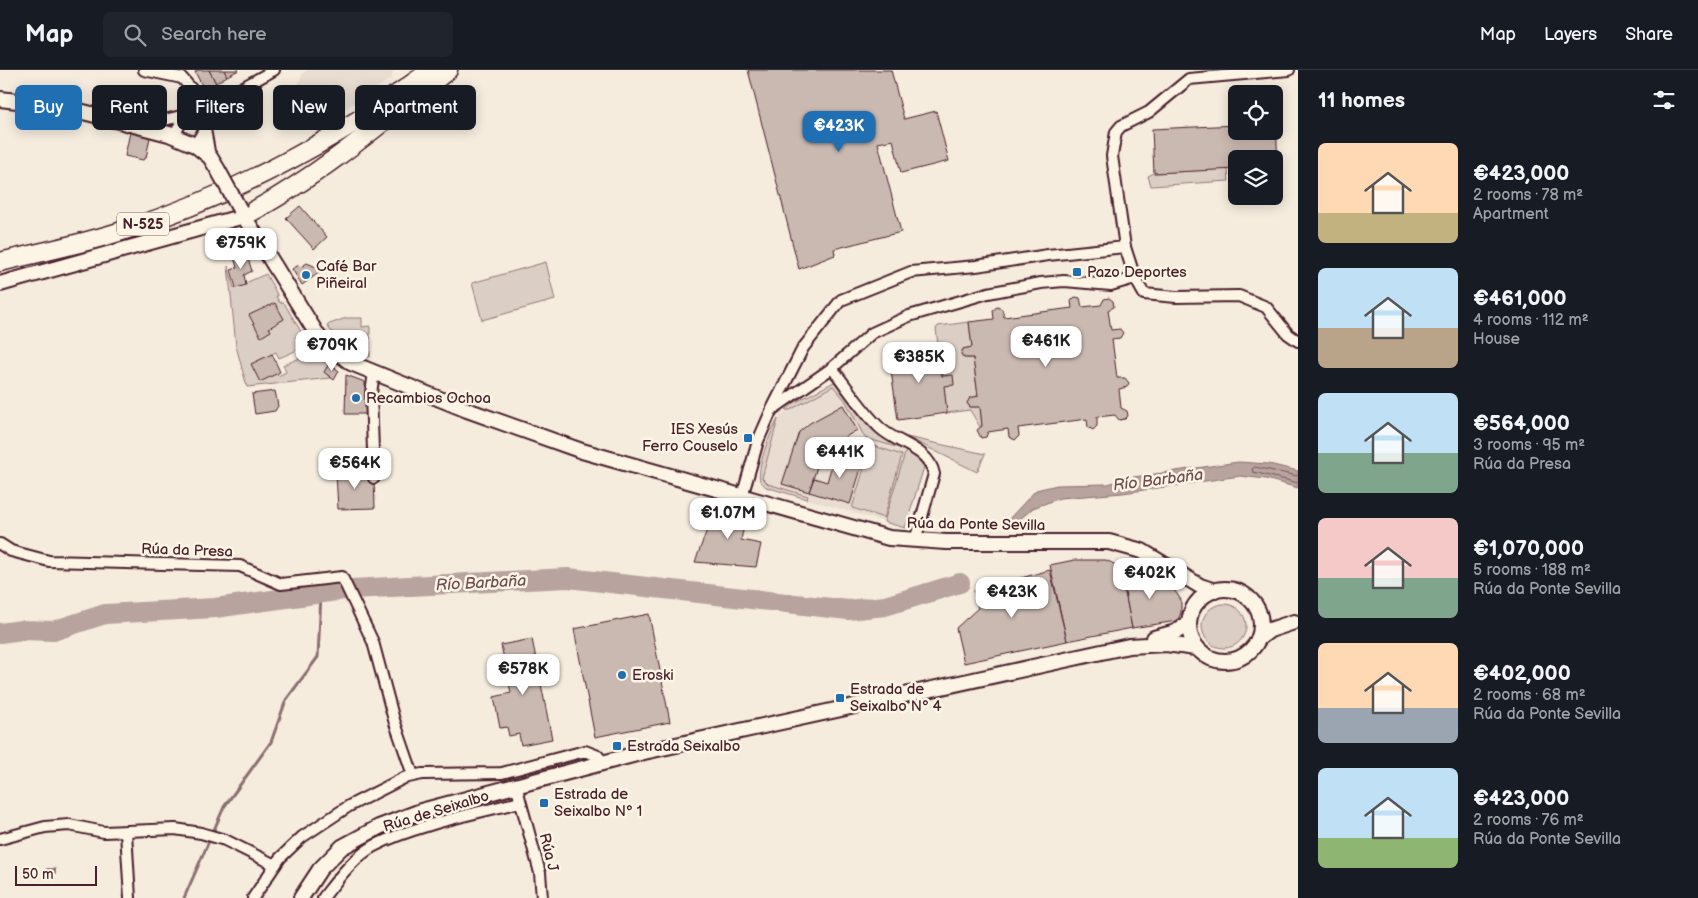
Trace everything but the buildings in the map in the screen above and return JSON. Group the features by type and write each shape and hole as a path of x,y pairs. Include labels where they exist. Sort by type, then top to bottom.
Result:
{"highway":[{"name":"N-525","path":"0,262 121,232 173,213 253,178 333,135 431,70"},
{"path":"242,213 271,202 344,152 448,70"}],"street":[{"path":"144,70 182,78 188,85"},
{"path":"247,85 274,70"},
{"path":"1289,70 1212,74 1189,79 1149,112 1120,126 1116,132 1112,156 1124,247 1135,278 1144,294 1176,297 1239,296 1266,307 1288,334 1298,341"},
{"name":"Rúa da Ponte Sevilla","path":"0,99 60,106 92,114"},
{"name":"Rúa da Ponte Sevilla","path":"154,130 195,145 210,157 242,213 320,339 351,363 467,410 573,448 889,538 916,541 1109,542 1142,551 1200,586 1215,591"},
{"path":"174,136 177,130"},
{"path":"195,145 204,130"},
{"path":"205,130 210,157"},
{"path":"0,284 242,213"},
{"path":"742,497 758,441 772,409 803,348 841,300 911,272 976,266 1048,255 1124,247"},
{"path":"772,409 832,368 872,333 902,318 930,309 1041,282 1064,281 1111,285 1135,278"},
{"path":"832,368 881,429 918,450 933,466 934,474 916,541"},
{"path":"374,372 371,394 374,478"},
{"name":"Rúa da Presa","path":"0,544 11,551 49,561 240,566 281,584 342,577 374,642 394,720 413,774"},
{"name":"Rúa da Ponte Sevilla","path":"1176,572 1196,604"},
{"path":"1196,648 1190,636 1189,622 1196,604 1204,596 1215,591 1227,589 1239,592 1253,603 1259,614 1261,629 1258,639"},
{"path":"1259,614 1296,622"},
{"path":"301,898 330,858 342,847 364,834 422,811 603,762 1139,644 1176,632 1189,622"},
{"path":"1139,644 1174,644 1196,648 1213,659 1232,660 1245,655 1258,639 1270,630 1296,622"},
{"path":"253,898 275,865 302,837 380,789 413,774 502,772 585,751 598,756 603,762"},
{"name":"Rúa J","path":"516,785 540,873 542,898"},
{"name":"Rúa de Seixalbo","path":"323,898 345,871 373,847 423,829 520,802"},
{"path":"0,839 45,828 69,825 94,831 126,832 162,828 201,833 233,843 275,865"},
{"path":"126,832 130,898"}],"shaded area":[{"path":"308,70 393,70 392,78 381,85 355,85 355,102 345,108 345,85 298,85 303,73"},
{"path":"1228,169 1228,181 1151,186 1148,176 1154,173"},
{"path":"225,230 240,231 252,252 228,257"},
{"path":"546,262 555,300 482,320 472,283"},
{"path":"228,266 234,288 266,274 278,296 276,296 279,302 284,303 309,345 279,358 276,352 252,364 260,381 277,373 278,376 286,372 283,365 315,352 329,365 324,372 331,378 247,387 236,346"},
{"path":"346,318 362,318 362,327 370,326 370,357 330,330 327,325"},
{"path":"969,322 972,347 963,349 961,354 964,358 973,358 978,396 970,398 967,403 970,407 980,407 982,426 980,427 970,410 947,413 936,329 938,326"},
{"path":"834,382 878,431 925,464 905,528 766,487 760,481 759,473 772,432 781,415 794,403"},
{"path":"834,382 878,431 903,449 865,438 845,400 833,386 790,410 786,410 794,403"},
{"path":"778,419 762,478 768,484 808,496 807,499 766,487 760,481 759,475 762,459"},
{"path":"907,437 985,454 977,472"},
{"path":"871,445 902,455 884,518 852,508"},
{"path":"906,450 925,464 905,528 884,522"},
{"path":"1228,604 1240,610 1245,617 1245,635 1240,642 1233,647 1220,648 1212,645 1205,638 1202,622 1205,614 1212,607"}],"water":[{"path":"1238,462 1269,464 1298,471 1298,488 1266,479 1240,476 1123,493 1060,498 1033,508 1012,526 1007,521 1036,490 1057,485 1108,484 1127,478"}],"waterway":[{"name":"Río Barbaña","path":"0,633 22,630 53,631 105,614 215,608 351,589 568,578 848,610 885,606 960,583"},
{"path":"184,898 224,807 271,742 286,700 318,657 321,594"}],"place":[{"name":"Pazo Deportes","path":"1077,272"},
{"name":"Café Bar Piñeiral","path":"306,275"},
{"name":"Recambios Ochoa","path":"356,398"},
{"name":"IES Xesús Ferro Couselo","path":"748,438"},
{"name":"Eroski","path":"622,675"},
{"name":"Estrada de Seixalbo Nº 4","path":"840,698"},
{"name":"Estrada Seixalbo","path":"617,746"},
{"name":"Estrada de Seixalbo Nº 1","path":"544,803"}]}
